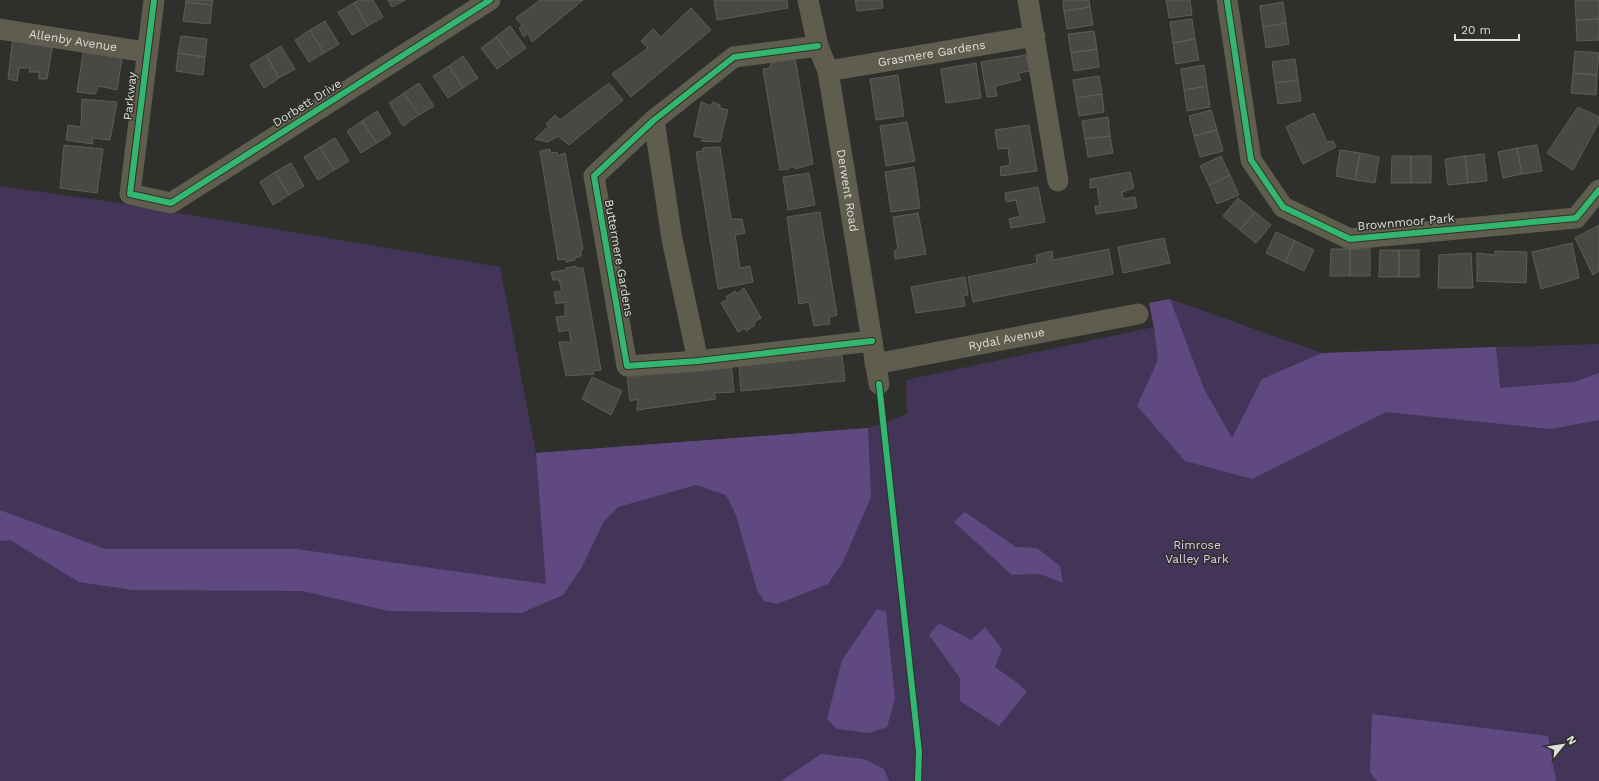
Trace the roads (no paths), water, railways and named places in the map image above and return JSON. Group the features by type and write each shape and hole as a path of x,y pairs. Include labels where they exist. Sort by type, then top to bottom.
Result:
{"street":[{"name":"Parkway","path":"130,194 146,52 154,0"},
{"name":"Dorbett Drive","path":"130,194 171,202 490,0"},
{"name":"Derwent Road","path":"808,0 818,46 828,71 877,374"},
{"path":"1028,0 1058,181"},
{"name":"Brownmoor Park","path":"1228,0 1251,160 1283,207 1350,238 1576,218 1599,190"},
{"name":"Allenby Avenue","path":"0,29 146,52"},
{"name":"Grasmere Gardens","path":"828,71 1035,36"},
{"name":"Buttermere Gardens","path":"818,46 734,57 654,120 594,176 627,366 698,361 872,341"},
{"path":"654,120 672,239 698,361"},
{"name":"Rydal Avenue","path":"877,374 1138,314"}],"park label":[{"name":"Rimrose Valley Park","path":"1197,552"}]}
